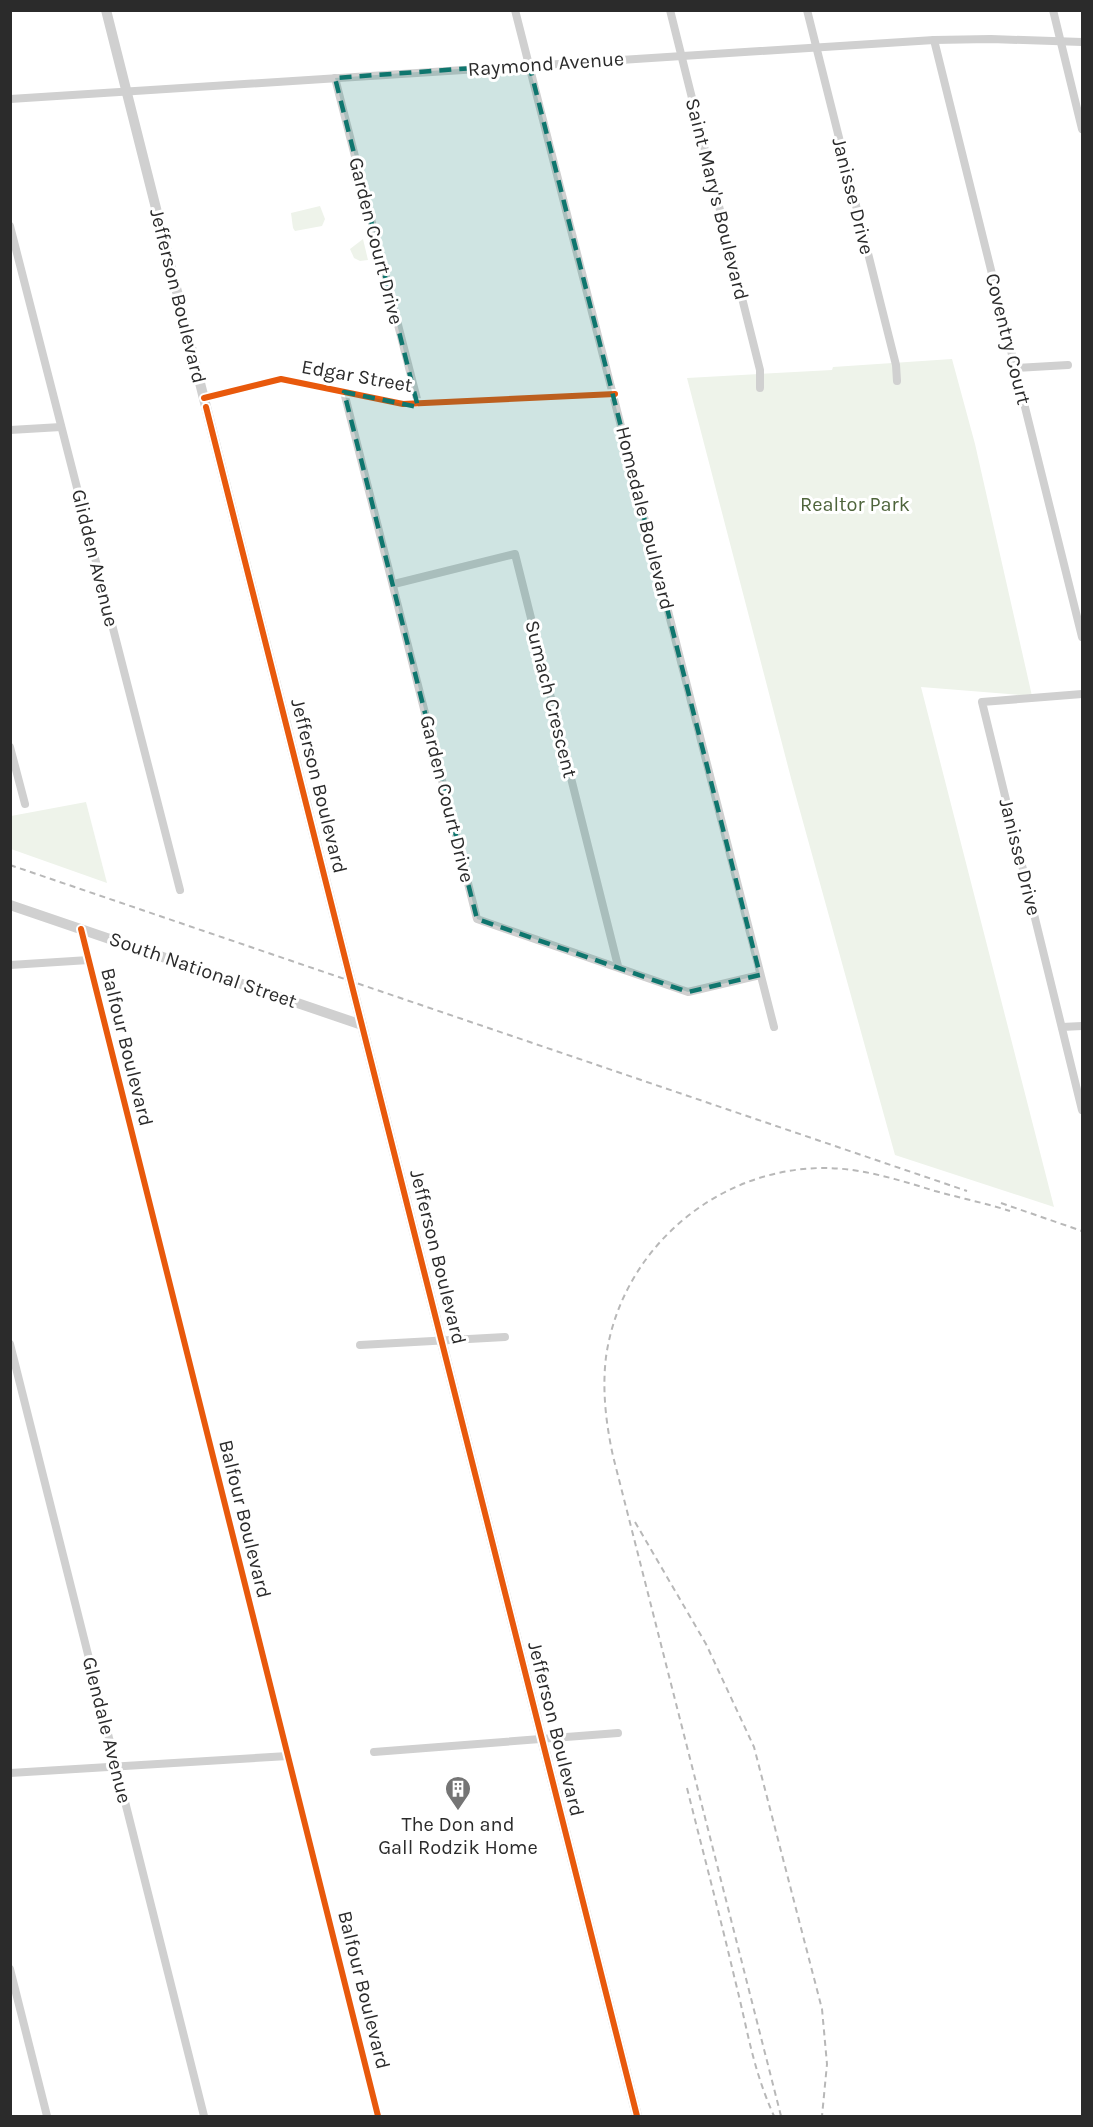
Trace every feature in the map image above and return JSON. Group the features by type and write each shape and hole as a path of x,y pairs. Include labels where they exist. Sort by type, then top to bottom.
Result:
{"street":[{"name":"Jefferson Boulevard","path":"106,10 637,2116"},
{"name":"Homedale Boulevard","path":"515,10 615,394 774,1027"},
{"name":"Saint Mary's Boulevard","path":"670,10 760,370 760,388"},
{"name":"Janisse Drive","path":"807,10 896,365 897,381"},
{"path":"1053,10 1083,129"},
{"name":"Raymond Avenue","path":"10,99 529,64 681,57 934,40 1083,42"},
{"name":"Coventry Court","path":"934,40 1083,637"},
{"name":"Garden Court Drive","path":"335,78 417,404"},
{"name":"Glidden Avenue","path":"10,226 180,890"},
{"path":"1015,368 1068,365"},
{"name":"Edgar Street","path":"204,398 281,379 403,404 615,394"},
{"name":"Garden Court Drive","path":"344,392 477,919 688,992 760,975"},
{"path":"10,430 61,427"},
{"name":"Sumach Crescent","path":"394,584 515,554 618,966"},
{"name":"Janisse Drive","path":"1083,694 982,702 1083,1110"},
{"path":"10,747 25,804"},
{"name":"South National Street","path":"10,904 362,1025"},
{"name":"Balfour Boulevard","path":"81,928 378,2116"},
{"path":"10,965 88,960"},
{"path":"1062,1027 1083,1026"},
{"path":"360,1344 505,1337"},
{"name":"Glendale Avenue","path":"10,1344 204,2116"},
{"path":"374,1752 618,1734"},
{"path":"10,1773 288,1756"},
{"path":"10,1969 47,2116"}],"highlighted area":[{"path":"529,64 760,975 688,992 477,919 344,392 418,407 335,78"}],"green space":[{"path":"320,206 325,219 322,226 295,231 291,213"},
{"path":"363,239 368,260 360,261 354,258 350,249"},
{"name":"Realtor Park","path":"952,359 975,444 1032,696 921,687 1054,1207 895,1155 792,782 687,378 832,370 833,367"},
{"path":"86,802 107,883 11,849 11,816"}],"railway":[{"path":"10,865 967,1191"},
{"path":"781,2116 613,1456 604,1382 606,1357 615,1318 631,1282 653,1250 680,1222 712,1200 746,1182 784,1172 824,1168 866,1172 1010,1211"},
{"path":"1001,1203 1082,1231"},
{"path":"635,1522 706,1644 754,1747 822,2009 827,2064 822,2116"},
{"path":"687,1788 751,2049 760,2081 774,2116"}],"cycle path":[{"path":"204,398 281,379 403,404 615,394"},
{"path":"206,407 637,2116"},
{"path":"81,929 378,2116"}],"place":[{"name":"The Don and Gall Rodzik Home","path":"458,1812"}]}
